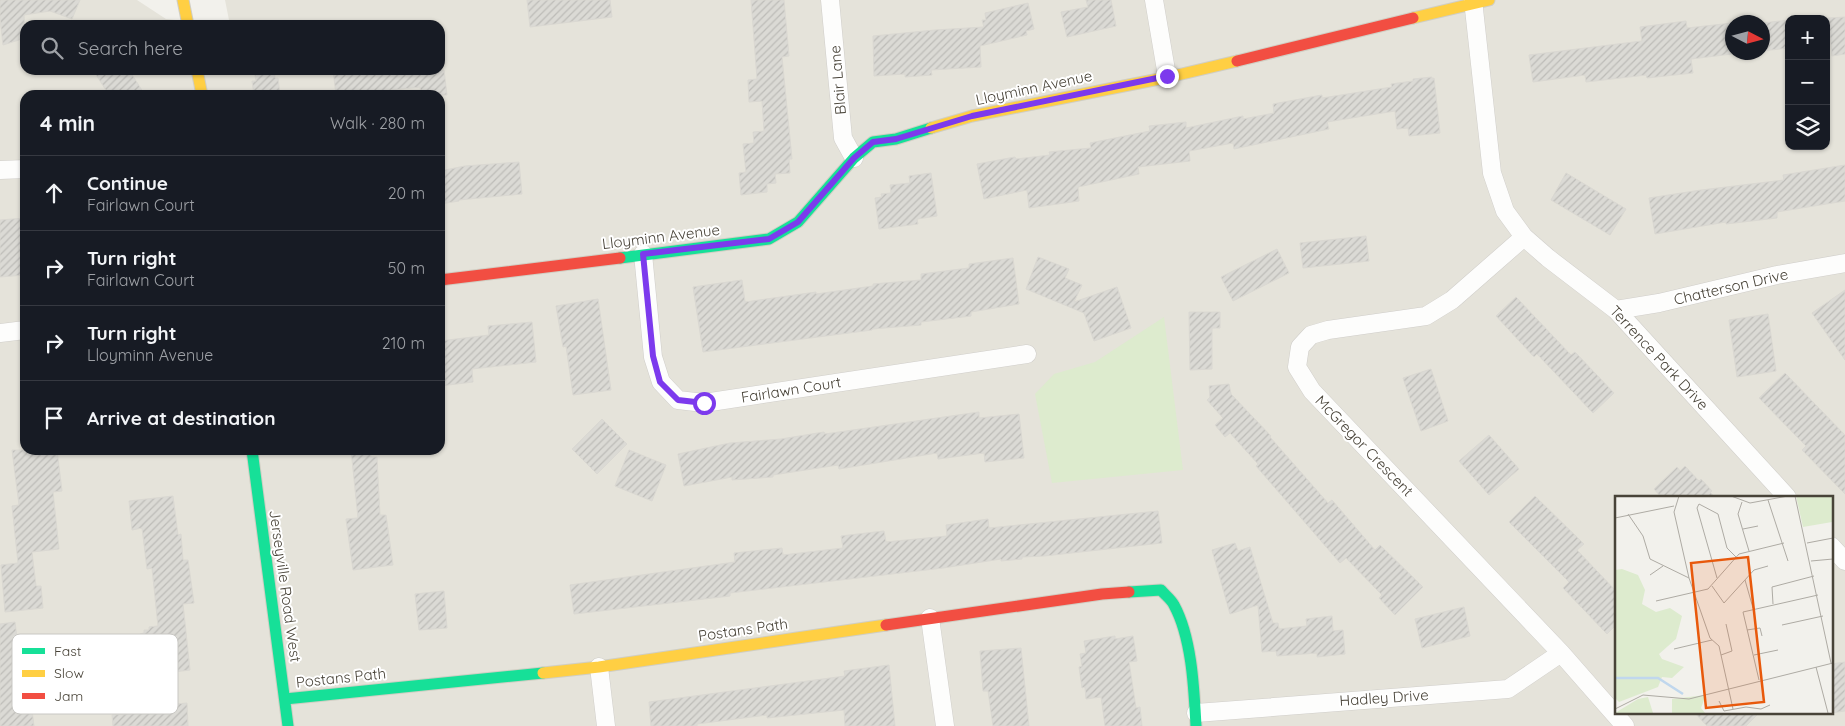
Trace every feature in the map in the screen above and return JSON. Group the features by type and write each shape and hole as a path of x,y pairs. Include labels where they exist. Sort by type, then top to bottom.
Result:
{"street":[{"path":"182,0 187,20"},
{"name":"Blair Lane","path":"830,0 843,138 854,158"},
{"path":"1154,0 1167,76"},
{"name":"Lloyminn Avenue","path":"445,279 769,239 798,222 854,158 873,142 896,139 972,116 1167,76 1479,1"},
{"name":"Terrence Park Drive","path":"1479,1 1492,174 1505,211 1524,237 1548,258 1616,310 1786,496"},
{"path":"198,75 201,90"},
{"path":"0,170 20,169"},
{"name":"McGregor Crescent","path":"1524,237 1452,300 1426,316 1328,330 1312,335 1300,346 1297,367 1312,392 1561,653 1625,726"},
{"name":"Fairlawn Court","path":"643,254 653,356 660,382 678,400 704,403 1027,354"},
{"name":"Chatterson Drive","path":"1616,310 1660,303 1777,275 1845,263"},
{"path":"0,333 20,331"},
{"name":"Jerseyville Road West","path":"253,455 288,726"},
{"path":"1832,547 1845,561"},
{"name":"Postans Path","path":"285,699 599,667 1102,594 1161,590 1174,604 1182,627 1190,670 1196,720"},
{"path":"930,618 945,726"},
{"name":"Hadley Drive","path":"1196,720 1508,689 1561,653"},
{"path":"599,667 606,726"}],"shaded area":[{"path":"0,0 137,0 166,19 176,20 20,20 20,75 445,75 445,20 229,20 225,0 1845,0 1845,726 0,726"}],"green space":[{"path":"1164,317 1183,470 1052,483 1035,394 1054,374 1095,362"}],"building":[{"path":"0,0 80,0 72,19 50,11 24,15 24,20 20,20 20,40 3,45"},
{"path":"527,0 610,0 612,17 530,27"},
{"path":"751,0 784,0 789,56 782,57 792,159 789,159 790,173 775,174 776,183 767,184 767,192 741,195 739,173 746,172 743,144 754,143 753,132 764,131 762,101 749,102 748,80 757,79"},
{"path":"1086,0 1111,0 1116,26 1067,37 1061,12 1088,7"},
{"path":"1028,3 1034,29 1026,31 1027,35 980,46 981,67 931,70 932,75 905,77 905,74 874,76 873,36 984,27 982,20 986,20 985,13"},
{"path":"1845,17 1845,54 1832,56 1830,18"},
{"path":"1785,20 1785,48 1770,50 1770,22"},
{"path":"1686,21 1687,28 1725,24 1725,55 1691,59 1693,73 1647,78 1646,75 1586,82 1585,75 1533,82 1529,55 1642,41 1640,27"},
{"path":"96,75 132,75 142,90 106,90"},
{"path":"255,75 275,75 275,78 278,78 279,90 253,90 252,81 256,81"},
{"path":"334,75 445,75 447,95 445,95 445,90 420,90 420,87 392,90 335,90"},
{"path":"1432,77 1432,79 1434,78 1440,133 1409,136 1408,128 1397,129 1395,111 1327,122 1329,129 1234,149 1233,143 1189,151 1190,161 1138,167 1139,174 1078,187 1079,201 1029,208 1027,190 984,199 977,164 1015,157 1016,159 1050,155 1049,152 1091,148 1090,143 1150,131 1149,126 1186,122 1186,128 1243,116 1243,119 1274,113 1273,104 1322,95 1322,98 1392,87 1391,84"},
{"path":"519,162 522,194 459,200 445,203 445,170 465,166"},
{"path":"1845,165 1845,201 1777,212 1777,218 1726,224 1726,222 1655,234 1649,198 1784,180 1783,175"},
{"path":"931,173 937,216 917,219 918,224 879,229 875,198 882,197 881,194 891,193 890,185 910,183 909,176"},
{"path":"1566,173 1626,209 1610,235 1551,200"},
{"path":"20,218 20,275 0,277 0,220"},
{"path":"1366,236 1369,261 1303,268 1300,243"},
{"path":"1277,249 1289,273 1233,301 1221,277"},
{"path":"1038,257 1069,269 1065,278 1082,285 1074,302 1117,287 1131,328 1094,341 1084,313 1026,289"},
{"path":"1013,258 1019,304 971,312 971,316 921,322 921,325 872,329 703,352 693,287 742,280 745,302 873,286 873,284 921,280 921,274 969,268 969,264"},
{"path":"1845,290 1845,360 1812,313"},
{"path":"1516,297 1571,355 1575,352 1614,393 1593,413 1537,354 1534,357 1496,316"},
{"path":"598,299 611,390 573,395 566,346 563,347 556,306"},
{"path":"1189,312 1220,312 1220,328 1212,328 1212,369 1190,370"},
{"path":"1768,314 1776,371 1737,377 1729,320"},
{"path":"532,322 536,362 472,369 473,382 445,385 445,340 489,335 488,326"},
{"path":"1431,369 1448,421 1421,431 1403,378"},
{"path":"1785,373 1845,435 1845,494 1802,450 1806,446 1759,398"},
{"path":"1229,384 1231,394 1271,436 1328,503 1332,500 1375,550 1380,545 1423,587 1395,615 1379,598 1382,595 1346,558 1340,563 1230,433 1225,437 1215,425 1223,418 1207,400 1210,397 1209,386"},
{"path":"979,412 979,418 1019,414 1024,458 985,462 984,453 938,459 937,453 839,469 838,465 773,475 773,477 732,480 732,477 684,486 678,454 730,443 781,439 824,432 825,434"},
{"path":"602,419 627,444 597,474 572,449"},
{"path":"1489,435 1519,469 1489,495 1459,461"},
{"path":"12,450 20,450 20,455 58,455 62,491 53,492 59,549 32,552 36,586 41,586 43,608 5,612 1,565 18,563 12,506 19,505"},
{"path":"629,450 666,465 652,501 615,486"},
{"path":"352,455 371,455 371,457 377,457 380,515 386,515 393,565 353,570 346,519 358,518"},
{"path":"1685,466 1699,481 1701,479 1714,496 1660,496 1654,489 1677,467 1680,471"},
{"path":"173,496 178,535 181,534 183,560 188,560 194,603 183,604 190,670 178,671 178,634 140,634 144,633 144,630 149,630 149,627 158,626 152,568 147,569 142,528 132,530 129,501"},
{"path":"1535,496 1584,544 1577,550 1615,590 1615,626 1607,634 1563,588 1569,582 1509,522"},
{"path":"1158,511 1162,543 1022,557 1022,559 1001,561 1001,559 943,568 730,593 730,596 574,614 570,585 735,562 734,553 782,548 783,555 843,548 841,536 884,531 886,542 947,536 946,525 988,519 989,528"},
{"path":"1235,543 1238,551 1250,547 1273,623 1278,623 1279,629 1307,626 1306,619 1332,616 1333,631 1343,630 1345,654 1317,657 1317,653 1277,656 1276,651 1262,652 1258,605 1230,614 1212,550"},
{"path":"444,591 447,628 419,630 415,594"},
{"path":"1464,607 1470,636 1422,648 1415,619"},
{"path":"15,622 16,634 12,634 12,714 33,714 34,726 0,726 0,624"},
{"path":"1115,636 1115,639 1133,636 1137,661 1129,662 1136,708 1140,707 1142,726 1105,726 1101,697 1086,699 1085,687 1082,688 1079,667 1082,666 1080,654 1086,653 1084,641"},
{"path":"1021,648 1029,726 993,726 988,691 983,691 980,651"},
{"path":"1845,662 1845,711 1832,713 1832,664"},
{"path":"889,665 895,726 845,726 844,710 767,718 767,715 697,724 697,726 651,726 649,702 845,676 844,671"},
{"path":"187,703 188,726 113,726 112,715 178,714 178,704"},
{"path":"1696,714 1758,714 1746,726 1707,726"}],"traffic: fast":[{"path":"620,258 769,239 798,222 854,158 873,142 896,139 931,128"},
{"path":"253,455 288,726"},
{"path":"1129,592 1161,590 1174,605 1185,633 1191,664 1196,726"},
{"path":"285,699 543,673"}],"traffic: slow":[{"path":"183,0 187,20"},
{"path":"1413,18 1489,0"},
{"path":"931,128 972,116 1169,77 1237,61"},
{"path":"198,75 201,90"},
{"path":"543,673 599,667 886,625"}],"traffic: jam":[{"path":"1237,61 1413,18"},
{"path":"445,279 620,258"},
{"path":"886,625 1102,594 1129,592"}],"route":[{"path":"704,403 678,400 660,382 653,356 643,254 769,239 798,222 854,158 873,142 896,139 972,116 1167,76"}]}
